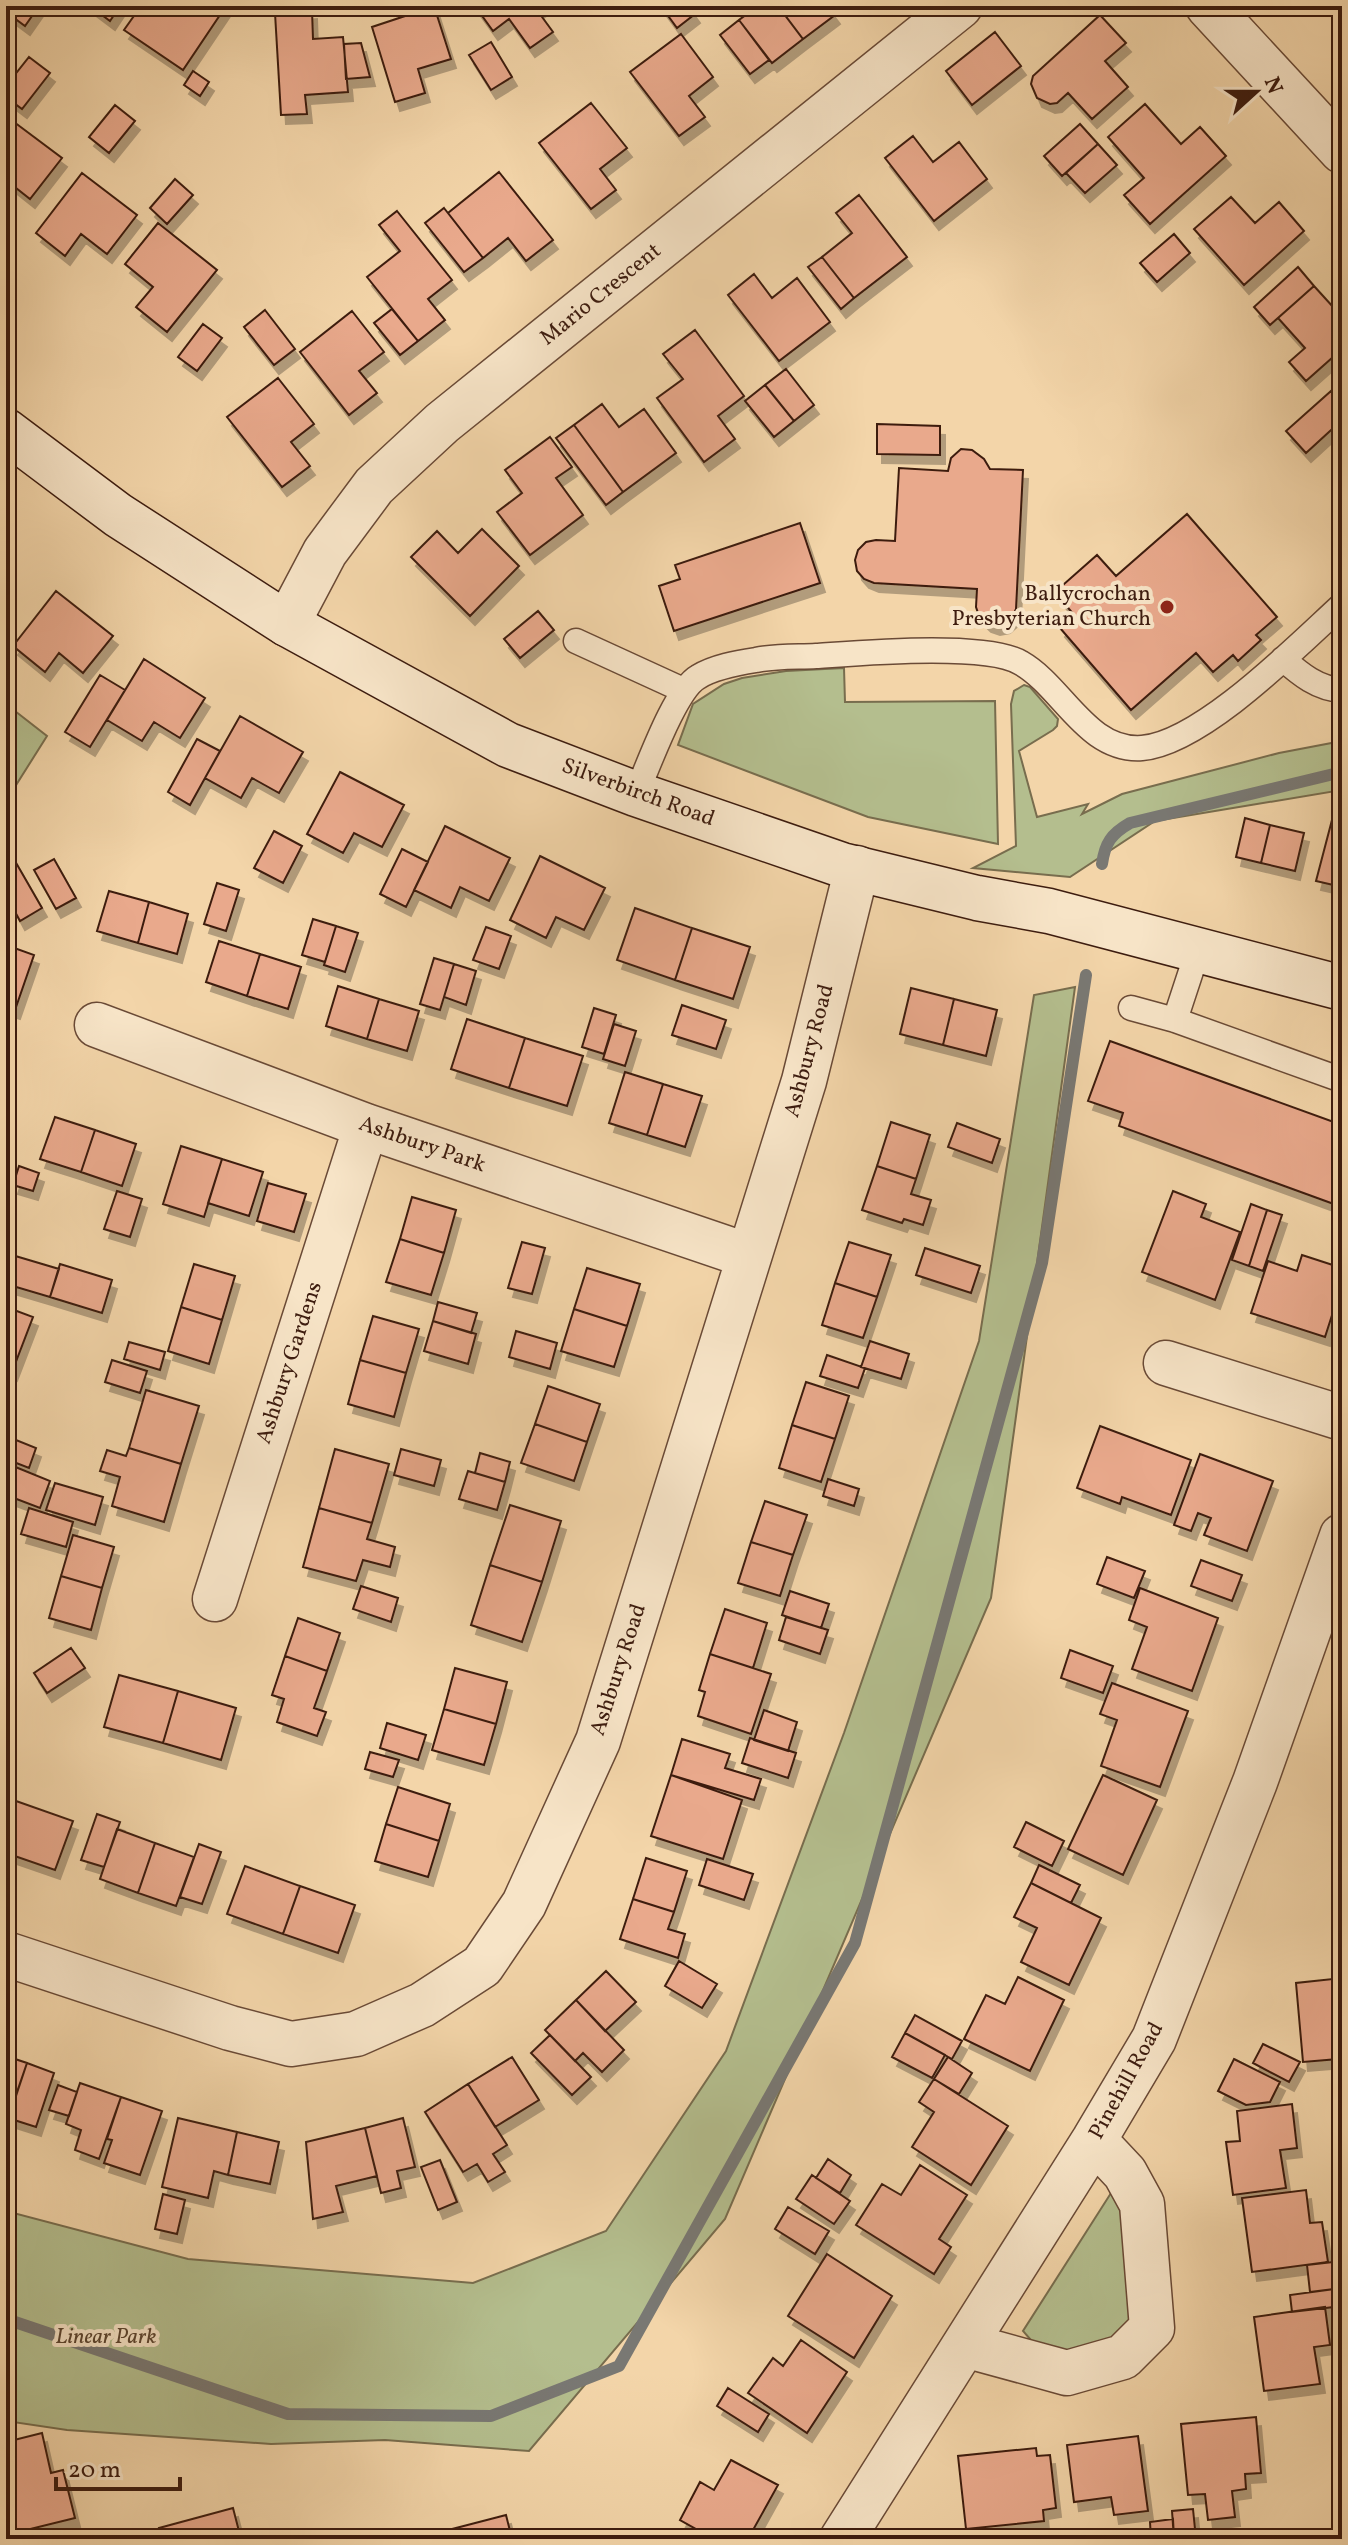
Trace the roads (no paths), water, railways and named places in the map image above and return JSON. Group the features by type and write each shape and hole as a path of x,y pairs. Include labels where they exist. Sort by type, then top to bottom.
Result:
{"street":[{"name":"Mario Crescent","path":"287,624 325,552 374,486 442,423 960,6"},
{"path":"1208,6 1342,151"},
{"name":"Silverbirch Road","path":"6,431 118,515 287,624 508,745 636,794 857,868 977,898 1049,911 1342,988"},
{"name":"Ashbury Road","path":"6,1954 230,2028 291,2044 356,2034 422,2005 482,1966 524,1904 598,1741 804,1081 857,868"},
{"name":"Ashbury Park","path":"97,1025 366,1126 749,1256"},
{"name":"Ashbury Gardens","path":"215,1599 366,1126"},
{"path":"1166,1363 1342,1418"},
{"name":"Pinehill Road","path":"842,2539 1094,2140 1154,2039 1255,1782 1342,1536"},
{"path":"965,2345 1067,2373 1123,2357 1152,2328 1142,2204 1125,2173 1094,2140"}],"lane":[{"path":"636,794 683,690 697,677 758,659 935,651 995,654 1020,661 1092,731 1117,745 1139,748 1161,744 1192,729 1221,709 1283,659 1342,605"},
{"path":"576,641 683,690"},
{"path":"1283,659 1304,677 1342,690"},
{"path":"1175,1020 1198,950"},
{"path":"1131,1008 1175,1020 1342,1080"}],"waterway":[{"path":"1102,864 1110,840 1130,823 1342,772"},
{"path":"6,2319 288,2414 491,2416 619,2366 855,1943 1042,1263 1086,975"}],"place":[{"name":"Ballycrochan Presbyterian Church","path":"1167,607"}],"park label":[{"name":"Linear Park","path":"106,2337"}]}
